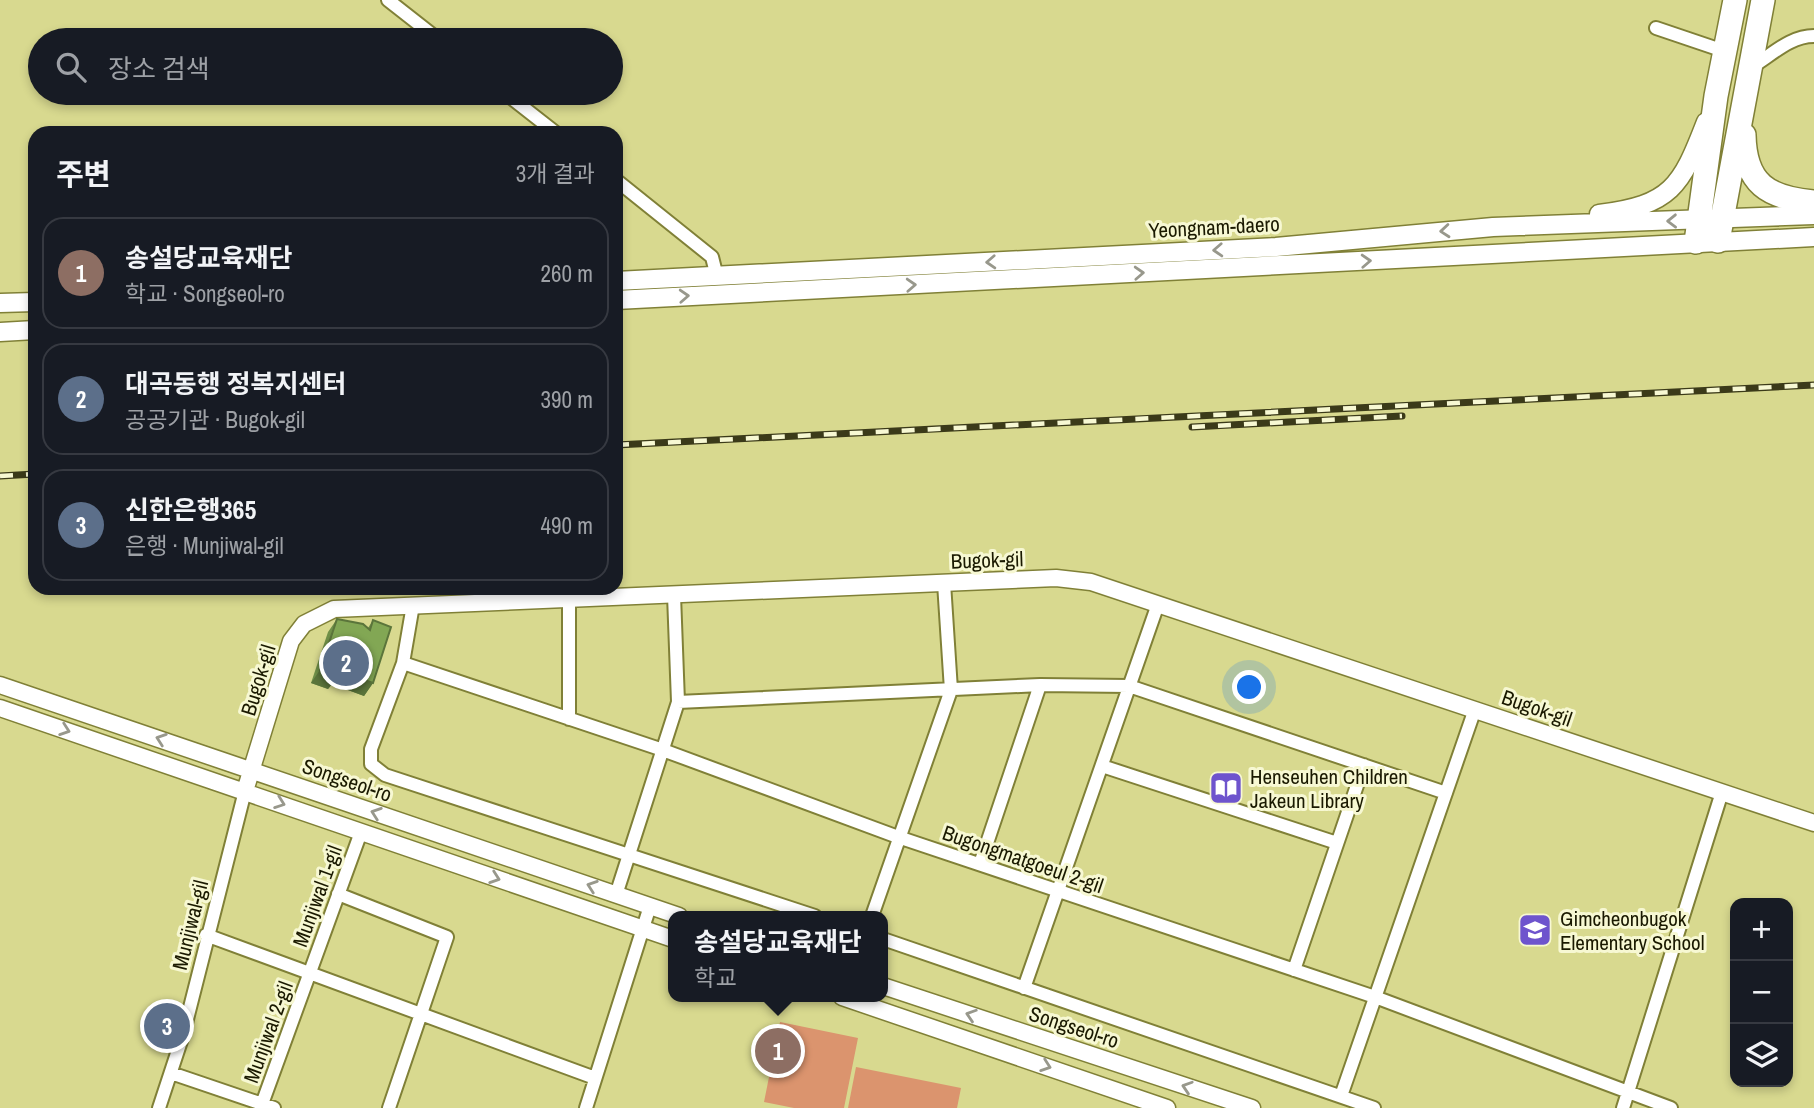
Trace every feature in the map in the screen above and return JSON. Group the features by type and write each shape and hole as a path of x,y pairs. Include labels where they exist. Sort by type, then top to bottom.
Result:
{"highway":[{"path":"1708,230 1716,96 1735,0"},
{"path":"1708,230 1744,104 1763,0"},
{"path":"1744,104 1744,147 1748,168 1753,176 1772,194 1814,202"}],"main road":[{"path":"1493,227 1618,211 1656,201 1672,190 1685,172 1716,96"},
{"name":"Yeongnam-daero","path":"623,300 1708,230 1814,215"},
{"name":"Yeongnam-daero","path":"623,281 1276,247 1493,227 1708,230 1814,237"},
{"path":"0,303 28,302"},
{"path":"0,332 28,330"}],"street":[{"path":"388,0 424,28"},
{"path":"1656,28 1726,40"},
{"path":"1750,68 1788,42 1802,36 1814,36"},
{"path":"520,105 547,126"},
{"path":"623,186 712,257 717,277"},
{"name":"Bugok-gil","path":"246,791 291,641 304,624 334,609 1056,578 1091,582 1814,823"},
{"path":"874,911 951,690 944,583"},
{"path":"616,895 660,749 678,702 674,595"},
{"path":"569,599 569,719"},
{"path":"1024,988 1158,604"},
{"path":"413,605 403,663 371,749 371,764 385,775 800,911"},
{"name":"Bugongmatgoeul 2-gil","path":"403,663 660,749 1058,891 1375,997 1671,1108"},
{"name":"Songseol-ro","path":"0,685 668,912"},
{"path":"678,702 1040,685 1129,686 1446,793"},
{"path":"980,864 1040,685"},
{"name":"Songseol-ro","path":"0,708 668,937"},
{"path":"1341,1096 1475,709"},
{"path":"1294,970 1364,765"},
{"path":"1102,766 1337,843"},
{"name":"Munjiwal-gil","path":"159,1108 183,1035 206,935 246,791"},
{"path":"1623,1108 1722,792"},
{"name":"Munjiwal 1-gil","path":"309,973 361,832"},
{"path":"338,894 447,937 423,1015 389,1108"},
{"path":"586,1108 650,906"},
{"path":"206,935 595,1078"},
{"path":"888,941 1374,1108"},
{"name":"Munjiwal 2-gil","path":"171,1073 268,1106 309,973"},
{"name":"Songseol-ro","path":"888,988 1252,1108"},
{"path":"857,1002 1167,1108"}],"shaded area":[{"path":"780,1022 858,1038 844,1108 794,1108 764,1102"},
{"path":"856,1067 961,1088 957,1108 848,1108"}],"building":[{"path":"337,619 363,624 370,630 373,620 391,627 373,683 339,671 337,676 320,670"}],"railway":[{"path":"623,445 1814,385"},
{"path":"1192,427 1402,416"},
{"path":"0,476 28,474"}],"place":[{"name":"대곡동행 정복지센터","path":"346,663"},
{"name":"Henseuhen Children Jakeun Library","path":"1226,788"},
{"name":"Gimcheonbugok Elementary School","path":"1535,930"},
{"name":"신한은행365","path":"167,1026"},
{"name":"송설당교육재단","path":"778,1051"}]}
